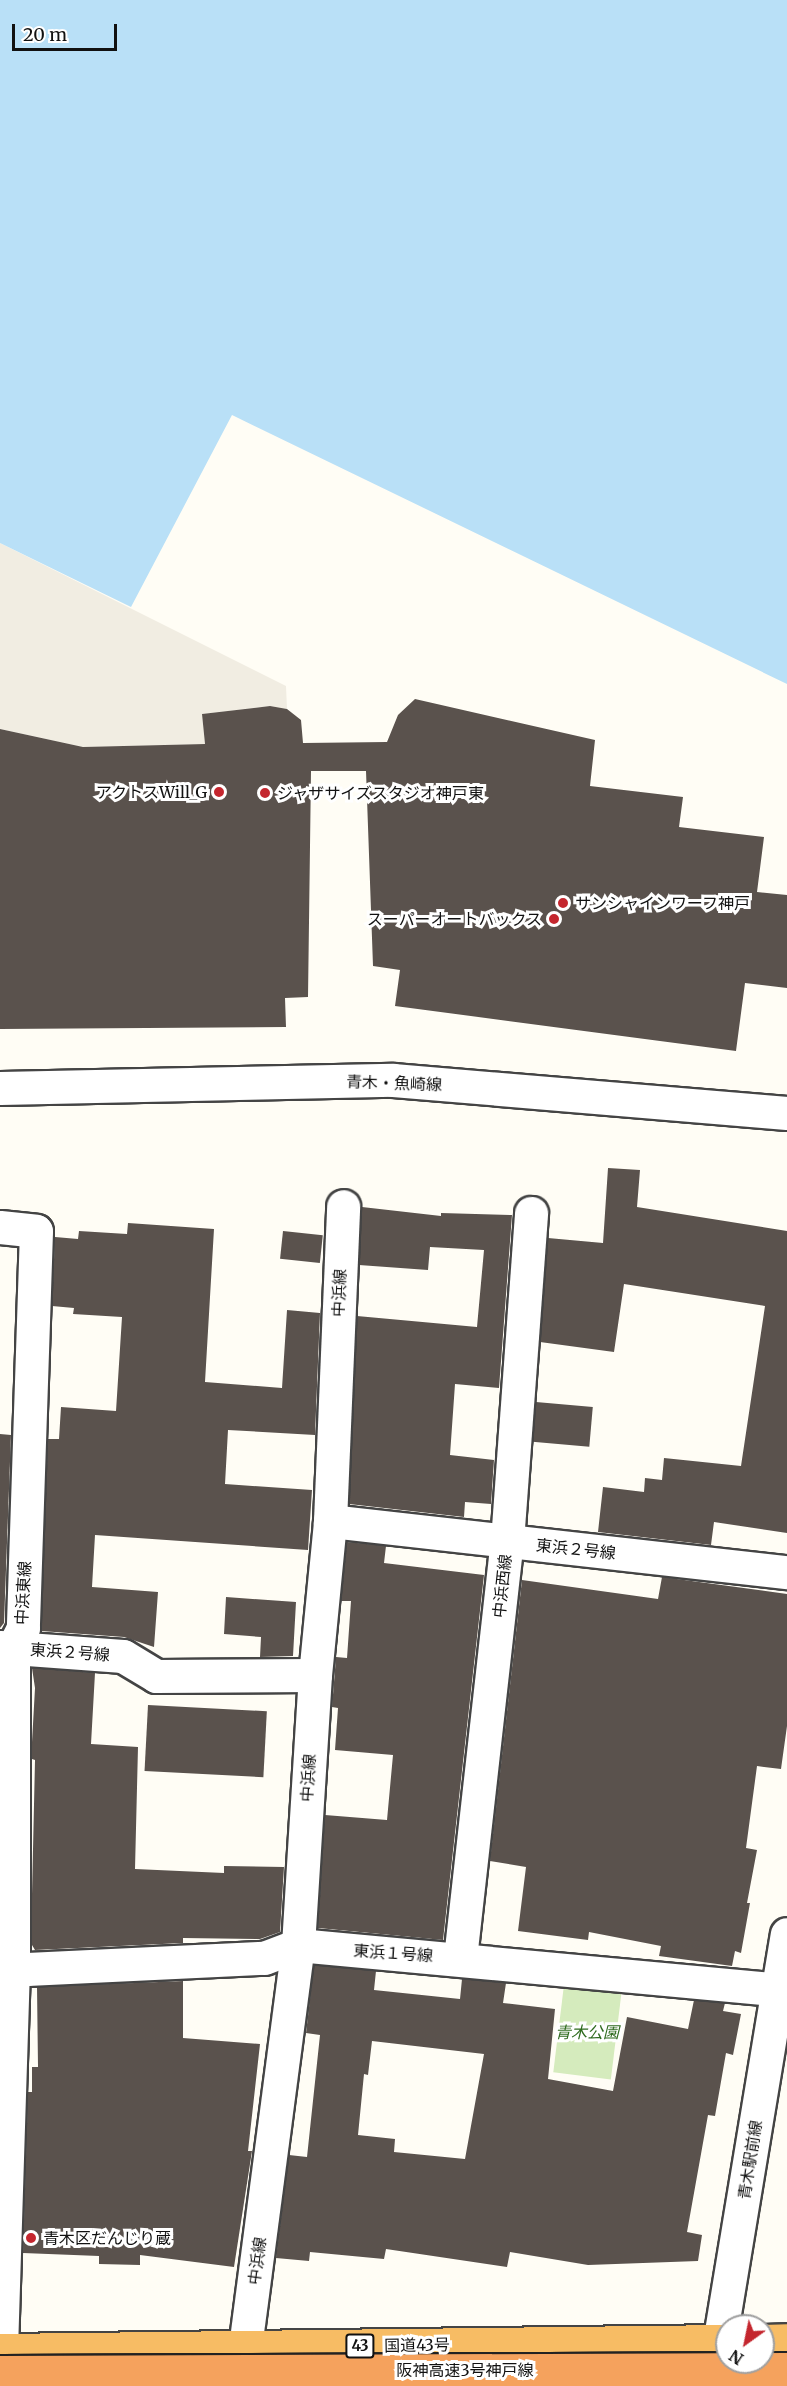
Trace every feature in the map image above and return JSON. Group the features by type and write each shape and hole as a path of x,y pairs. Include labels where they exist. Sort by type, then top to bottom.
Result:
{"highway":[{"name":"国道43号","path":"0,2357 245,2347 715,2341"},
{"name":"阪神高速3号神戸線","path":"0,2357 787,2369"}],"street":[{"name":"青木・魚崎線","path":"0,1088 393,1080 787,1113"},
{"name":"中浜線","path":"245,2347 298,1946 315,1675 330,1521 344,1206"},
{"name":"中浜西線","path":"460,1958 507,1541 531,1214"},
{"name":"中浜東線","path":"0,1227 36,1231 23,1628 7,1647 6,1967 0,2357"},
{"name":"東浜２号線","path":"330,1521 787,1572"},
{"name":"東浜２号線","path":"7,1647 123,1656 156,1676 315,1675"},
{"name":"青木駅前線","path":"728,2314 783,1989 787,1934"},
{"name":"東浜１号線","path":"6,1967 264,1958 298,1946 460,1958 783,1989"}],"green space":[{"name":"青木公園","path":"564,1985 622,1992 611,2079 553,2072"}],"shaded area":[{"path":"0,543 286,686 287,709 270,706 202,714 205,744 83,747 0,729"}],"water":[{"path":"0,0 787,0 787,684 232,415 131,607 0,543"}],"building":[{"name":"サンシャインワーフ神戸","path":"415,699 595,740 590,786 683,797 679,827 764,837 757,892 787,895 787,988 745,983 736,1051 395,1006 400,970 373,966 366,771 311,771 308,997 285,998 286,1027 0,1029 0,729 83,747 205,744 202,714 270,706 287,709 301,720 303,743 387,742 398,715"},
{"path":"608,1168 640,1170 637,1207 787,1231 787,1533 714,1522 711,1545 598,1532 603,1487 644,1492 645,1478 662,1480 664,1458 741,1466 765,1306 624,1284 614,1352 540,1342 548,1238 603,1243"},
{"path":"362,1207 441,1216 441,1213 512,1215 499,1388 455,1384 450,1455 494,1460 491,1504 465,1502 464,1517 349,1504 357,1316 477,1327 484,1250 430,1247 428,1270 359,1265"},
{"path":"128,1223 214,1229 205,1382 282,1388 287,1310 320,1313 315,1435 228,1430 225,1484 312,1490 308,1550 95,1535 92,1587 158,1592 154,1647 124,1637 41,1631 48,1439 59,1439 61,1407 116,1411 122,1317 73,1314 74,1308 52,1306 55,1237 78,1239 79,1231 127,1234"},
{"path":"283,1231 323,1235 320,1263 280,1259"},
{"path":"536,1402 593,1407 589,1447 533,1442"},
{"path":"0,1434 11,1435 4,1623 0,1628"},
{"path":"347,1542 386,1546 384,1563 484,1575 443,1940 318,1928 325,1815 387,1820 393,1755 335,1750 338,1708 332,1707 336,1657 347,1658 351,1601 341,1601"},
{"path":"662,1577 787,1594 787,1726 781,1769 757,1766 746,1848 757,1850 741,1953 735,1951 732,1966 659,1956 661,1946 589,1932 588,1940 518,1931 526,1867 490,1861 522,1580 658,1599"},
{"path":"226,1597 296,1602 293,1656 260,1657 261,1637 224,1634"},
{"path":"32,1668 95,1673 91,1744 138,1747 135,1869 224,1873 224,1866 284,1867 280,1932 260,1939 183,1938 183,1943 35,1950 32,1945 35,1760 32,1759 32,1742 35,1688"},
{"path":"148,1705 267,1711 263,1777 145,1771"},
{"path":"314,1965 376,1971 374,1990 460,1999 462,1979 506,1983 503,2003 555,2009 548,2079 613,2091 627,2017 688,2029 694,2000 725,2003 723,2011 741,2014 733,2055 726,2053 715,2116 708,2115 687,2232 702,2235 698,2261 588,2265 510,2252 507,2267 386,2249 384,2259 310,2252 309,2261 276,2258 289,2155 307,2157 320,2035 306,2033","holes":["372,2041 484,2054 465,2159 394,2152 395,2139 358,2135 364,2074 368,2075"]},
{"path":"183,1981 183,2038 260,2044 248,2151 252,2151 234,2267 140,2255 140,2265 99,2264 99,2256 23,2253 28,2092 32,2092 32,2067 38,2067 37,1987"}],"place":[{"name":"アクトスWill_G","path":"219,792"},
{"name":"ジャザサイズスタジオ神戸東","path":"265,793"},
{"name":"サンシャインワーフ神戸","path":"563,903"},
{"name":"スーパーオートバックス","path":"554,919"},
{"name":"青木区だんじり蔵","path":"31,2238"}]}
